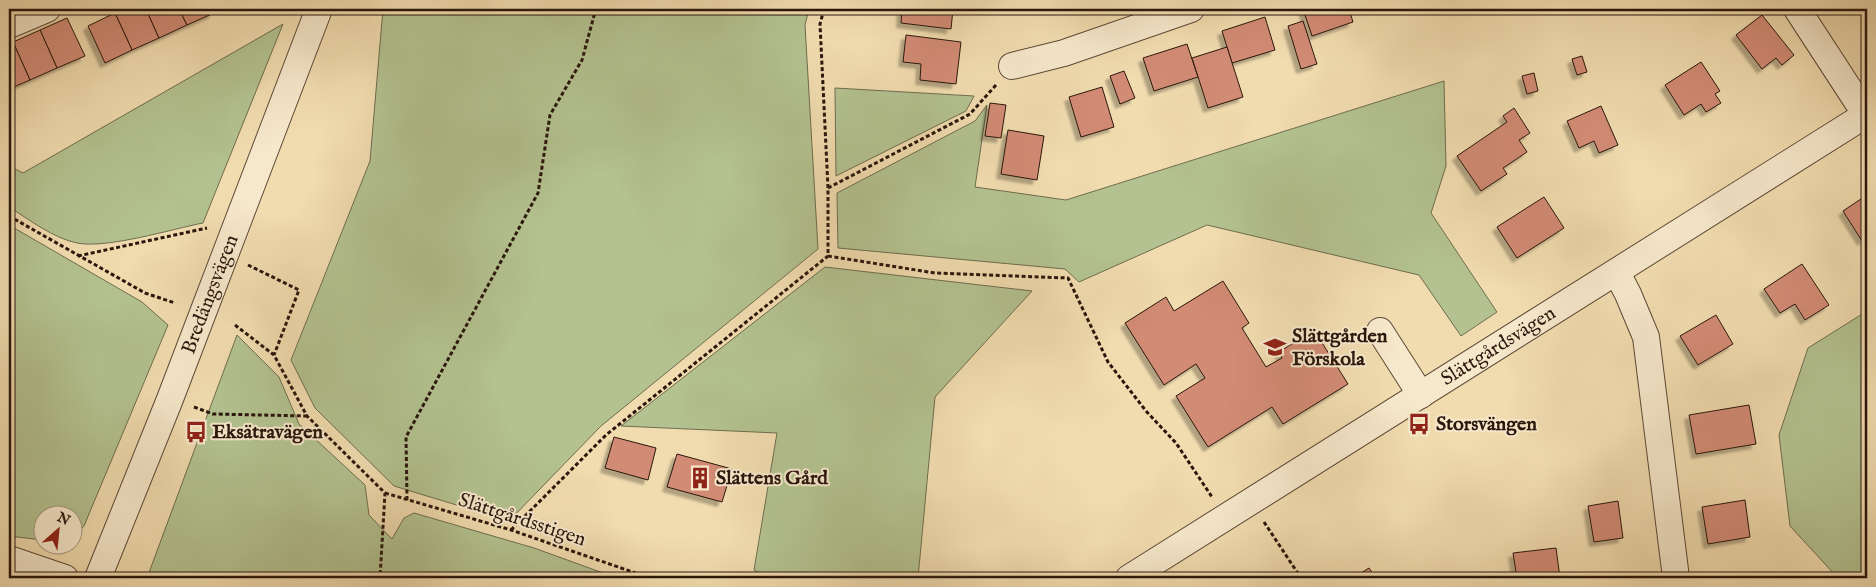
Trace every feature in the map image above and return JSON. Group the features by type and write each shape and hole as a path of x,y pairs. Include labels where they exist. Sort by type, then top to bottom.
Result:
{"street":[{"path":"9,25 47,9"},
{"name":"Bredängsvägen","path":"98,578 170,400 319,9"},
{"path":"1012,66 1064,53 1191,9"},
{"path":"1797,9 1867,115"},
{"name":"Slättgårdsvägen","path":"1129,578 1617,274 1867,115"},
{"path":"1617,274 1628,294 1646,337 1676,578"},
{"path":"1380,331 1421,395"},
{"path":"9,559 65,578"}],"path":[{"path":"407,500 406,437 538,193 550,114 582,60 595,12 594,9"},
{"path":"824,9 820,24 828,188 828,256"},
{"path":"828,188 970,114 1012,66"},
{"path":"9,216 145,293 174,303"},
{"path":"78,256 238,221"},
{"path":"226,254 299,290 274,355"},
{"path":"511,530 606,435 828,256 935,273 1068,278 1108,362 1146,411 1176,443 1226,517"},
{"path":"235,325 274,355 307,416 385,493 380,578"},
{"path":"170,400 213,414 307,416"},
{"name":"Slättgårdsstigen","path":"385,493 511,530 650,578"},
{"path":"1264,521 1301,578"}],"green space":[{"path":"383,9 809,9 805,25 818,249 601,426 509,521 394,486 315,408 291,360 370,161"},
{"path":"283,24 203,223 122,241 90,244 77,243 68,241 42,228 9,207 9,166 23,173"},
{"path":"1444,81 1446,166 1431,213 1497,312 1461,336 1419,275 1207,225 1079,282 1065,269 838,248 837,193 975,121 987,105 975,187 1066,200"},
{"path":"835,88 974,96 966,111 836,176"},
{"path":"9,225 142,302 168,325 84,526 82,528 82,504 32,504 32,539 9,536"},
{"path":"825,267 1032,291 935,397 918,578 768,578 754,570 777,433 621,426"},
{"path":"1867,311 1867,574 1836,576 1790,526 1779,435 1808,348"},
{"path":"237,335 279,377 299,424 365,485 369,515 392,539 404,518 414,513 534,548 617,578 147,578"}],"building":[{"path":"125,9 146,9 159,38 132,50 115,13"},
{"path":"146,9 179,9 187,25 159,38"},
{"path":"179,9 212,9 214,13 187,25"},
{"path":"902,9 953,9 951,29 901,23"},
{"path":"1303,9 1349,9 1353,22 1312,36"},
{"path":"115,13 132,50 105,63 88,26"},
{"path":"1762,15 1794,55 1782,65 1776,58 1762,69 1736,35"},
{"path":"1265,17 1275,50 1232,63 1222,31"},
{"path":"67,18 85,56 57,68 40,30"},
{"path":"1303,21 1317,64 1301,69 1288,26"},
{"path":"40,30 57,68 30,80 13,42"},
{"path":"906,35 961,42 956,84 920,80 921,64 903,62"},
{"path":"13,42 30,80 9,89 9,44"},
{"path":"1187,44 1198,77 1154,91 1143,58"},
{"path":"1227,47 1243,97 1208,108 1192,58"},
{"path":"1582,56 1587,72 1577,75 1572,59"},
{"path":"1701,62 1720,91 1715,94 1721,103 1706,112 1701,104 1684,115 1665,85"},
{"path":"1124,71 1135,98 1120,104 1110,76"},
{"path":"1534,73 1538,91 1527,94 1522,76"},
{"path":"1102,87 1114,127 1081,137 1069,97"},
{"path":"990,103 1006,105 1001,138 985,136"},
{"path":"1601,106 1618,145 1599,153 1594,141 1579,148 1567,121"},
{"path":"1514,108 1530,133 1519,140 1527,152 1503,168 1507,174 1481,191 1457,156 1507,122 1503,116"},
{"path":"1008,130 1044,136 1037,180 1001,174"},
{"path":"1867,195 1867,237 1862,241 1843,211"},
{"path":"1544,197 1564,228 1517,258 1497,227"},
{"path":"1802,264 1829,305 1805,320 1795,304 1780,313 1764,289"},
{"path":"1223,281 1249,323 1242,328 1266,367 1282,358 1279,352 1314,330 1348,384 1283,424 1272,407 1208,447 1176,396 1205,378 1196,364 1164,385 1125,323 1166,297 1174,311"},
{"path":"1716,315 1733,344 1698,365 1680,336"},
{"path":"1749,405 1756,444 1696,454 1689,415"},
{"path":"614,437 656,448 648,480 605,468"},
{"name":"Slättens Gård","path":"677,454 732,469 722,502 667,487"},
{"path":"1745,500 1750,537 1708,544 1702,507"},
{"path":"1618,501 1623,538 1594,542 1588,506"},
{"path":"1556,548 1560,578 1517,578 1513,553"},
{"path":"1369,568 1376,578 1353,578"}],"place":[{"name":"Slättgården Förskola","path":"1275,347"},
{"name":"Storsvängen","path":"1419,424"},
{"name":"Eksätravägen","path":"196,432"},
{"name":"Slättens Gård","path":"700,478"}]}
